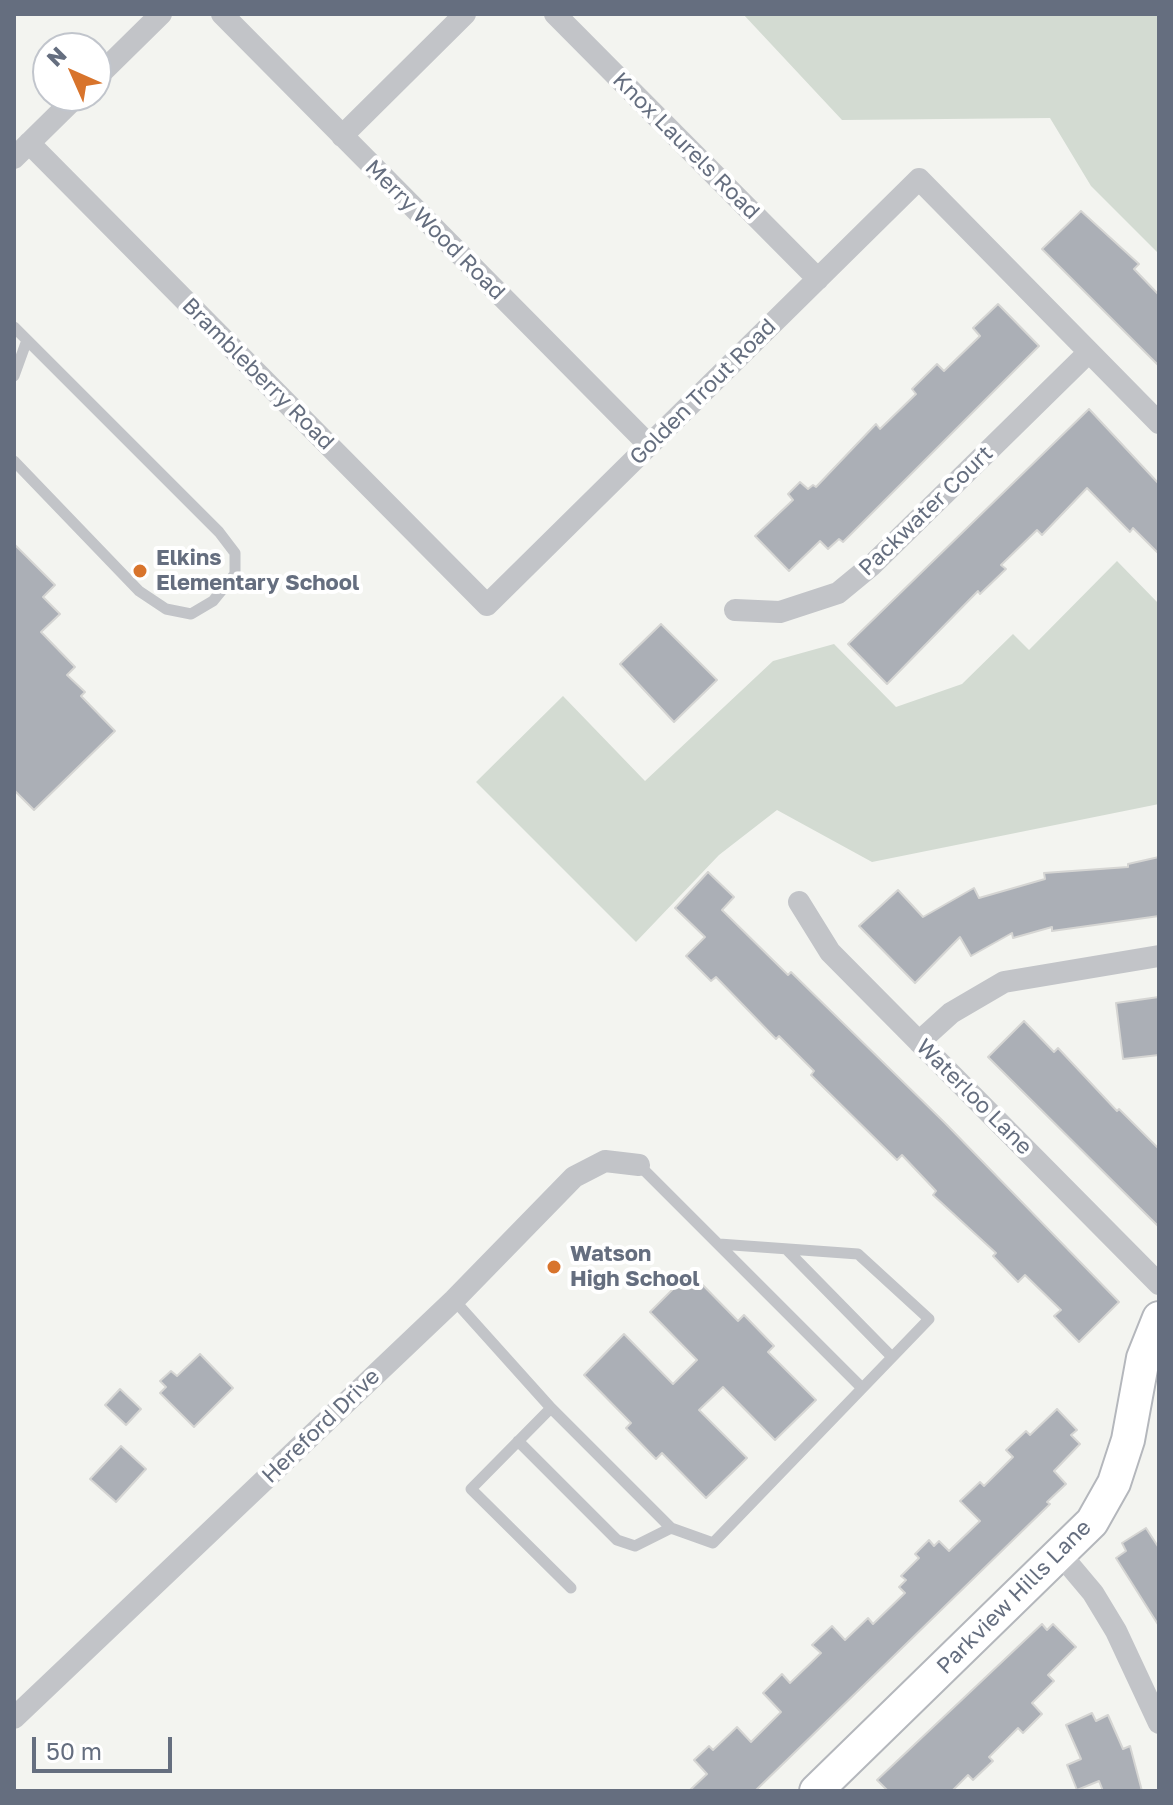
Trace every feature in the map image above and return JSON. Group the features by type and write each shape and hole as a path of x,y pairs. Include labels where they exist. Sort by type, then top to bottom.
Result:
{"street":[{"path":"112,62 161,14"},
{"name":"Merry Wood Road","path":"222,14 649,445"},
{"path":"342,136 465,14"},
{"name":"Knox Laurels Road","path":"555,14 818,279"},
{"path":"22,150 61,112"},
{"name":"Brambleberry Road","path":"22,150 487,605"},
{"name":"Golden Trout Road","path":"487,605 919,179 1089,352"},
{"path":"1089,352 1159,423"},
{"name":"Packwater Court","path":"735,610 780,612 838,593 872,565 1089,352"},
{"name":"Waterloo Lane","path":"799,902 830,952 1159,1284"},
{"path":"919,1042 951,1013 1004,982 1159,956"},
{"name":"Hereford Drive","path":"14,1718 454,1300 574,1177 605,1161 639,1165"},
{"name":"Parkview Hills Lane","path":"816,1791 1092,1522 1114,1483 1128,1440 1143,1358 1159,1318"},
{"path":"1061,1555 1093,1593 1116,1631 1159,1723"}],"lane":[{"path":"14,327 219,532 235,553 235,574 213,601 191,614 166,609 139,591 14,461"},
{"path":"14,376 27,340"},
{"path":"639,1165 862,1388"},
{"path":"454,1300 551,1408 671,1528 713,1543 929,1319 858,1254 719,1244"},
{"path":"786,1249 892,1357"},
{"path":"551,1408 471,1489 571,1588"},
{"path":"518,1441 617,1540 635,1546 671,1528"}],"shaded area":[{"path":"743,14 1159,14 1159,254 1091,186 1050,118 842,120"},
{"path":"1117,561 1159,604 1159,804 872,862 777,810 719,855 636,942 476,782 563,696 645,781 773,661 834,644 896,707 962,684 1013,634 1029,650"}],"building":[{"path":"1081,211 1139,264 1134,269 1159,295 1159,366 1042,249"},
{"path":"998,304 1039,346 843,542 839,539 828,549 820,541 789,571 755,536 793,500 788,494 800,482 808,489 813,485 816,487 876,424 880,429 916,394 912,389 937,364 944,371 980,336 973,328"},
{"path":"1089,409 1159,484 1159,554 1133,528 1130,532 1087,488 1042,535 1037,530 1001,565 1006,569 980,594 978,591 887,684 848,644"},
{"path":"14,544 55,585 43,597 60,614 41,632 75,667 67,675 85,692 81,696 115,731 34,810 14,790"},
{"path":"661,624 717,680 674,722 620,664"},
{"path":"1159,857 1159,916 1052,931 1052,927 1013,938 1012,933 971,956 960,937 915,983 859,926 898,890 923,917 974,888 979,898 1045,879 1044,873 1128,867 1128,864"},
{"path":"708,872 734,897 722,910 788,975 791,972 945,1123 1119,1302 1079,1342 1054,1316 1061,1310 1025,1275 1018,1282 993,1256 996,1253 933,1195 936,1191 902,1155 897,1160 811,1075 814,1071 779,1036 776,1039 716,977 711,981 686,956 705,937 675,908"},
{"path":"1159,997 1159,1055 1123,1059 1116,1003"},
{"path":"1024,1021 1054,1052 1058,1048 1117,1111 1119,1109 1159,1149 1159,1227 988,1057"},
{"path":"690,1272 738,1321 744,1315 774,1346 768,1352 816,1400 775,1440 723,1387 699,1410 747,1458 706,1498 662,1453 656,1459 626,1428 631,1423 584,1375 624,1334 673,1384 697,1360 650,1312"},
{"path":"200,1354 233,1388 194,1427 160,1393 166,1387 160,1381 171,1371 177,1376"},
{"path":"120,1389 141,1409 126,1425 105,1405"},
{"path":"1057,1409 1077,1430 1071,1435 1080,1444 1054,1471 1066,1484 1047,1502 1050,1504 755,1791 689,1791 707,1774 694,1760 709,1746 713,1750 737,1727 751,1742 781,1712 763,1693 782,1674 790,1683 821,1653 812,1645 832,1626 845,1640 868,1618 873,1624 905,1593 899,1587 906,1580 901,1576 919,1558 915,1554 929,1540 934,1546 939,1541 949,1551 980,1521 960,1501 980,1482 984,1486 1013,1457 1006,1450 1026,1431 1030,1435"},
{"path":"121,1446 146,1469 116,1502 90,1479"},
{"path":"1146,1528 1159,1548 1159,1626 1116,1558 1126,1551 1122,1543"},
{"path":"1042,1624 1047,1630 1053,1624 1076,1647 1048,1675 1054,1681 1032,1703 1042,1714 1023,1733 1018,1728 989,1757 993,1761 973,1780 968,1775 952,1791 888,1791 877,1780"},
{"path":"1092,1713 1096,1721 1108,1715 1123,1749 1130,1746 1142,1791 1103,1791 1099,1781 1077,1790 1067,1765 1081,1759 1066,1725"}],"place":[{"name":"Elkins Elementary School","path":"140,571"},
{"name":"Watson High School","path":"554,1267"}]}
